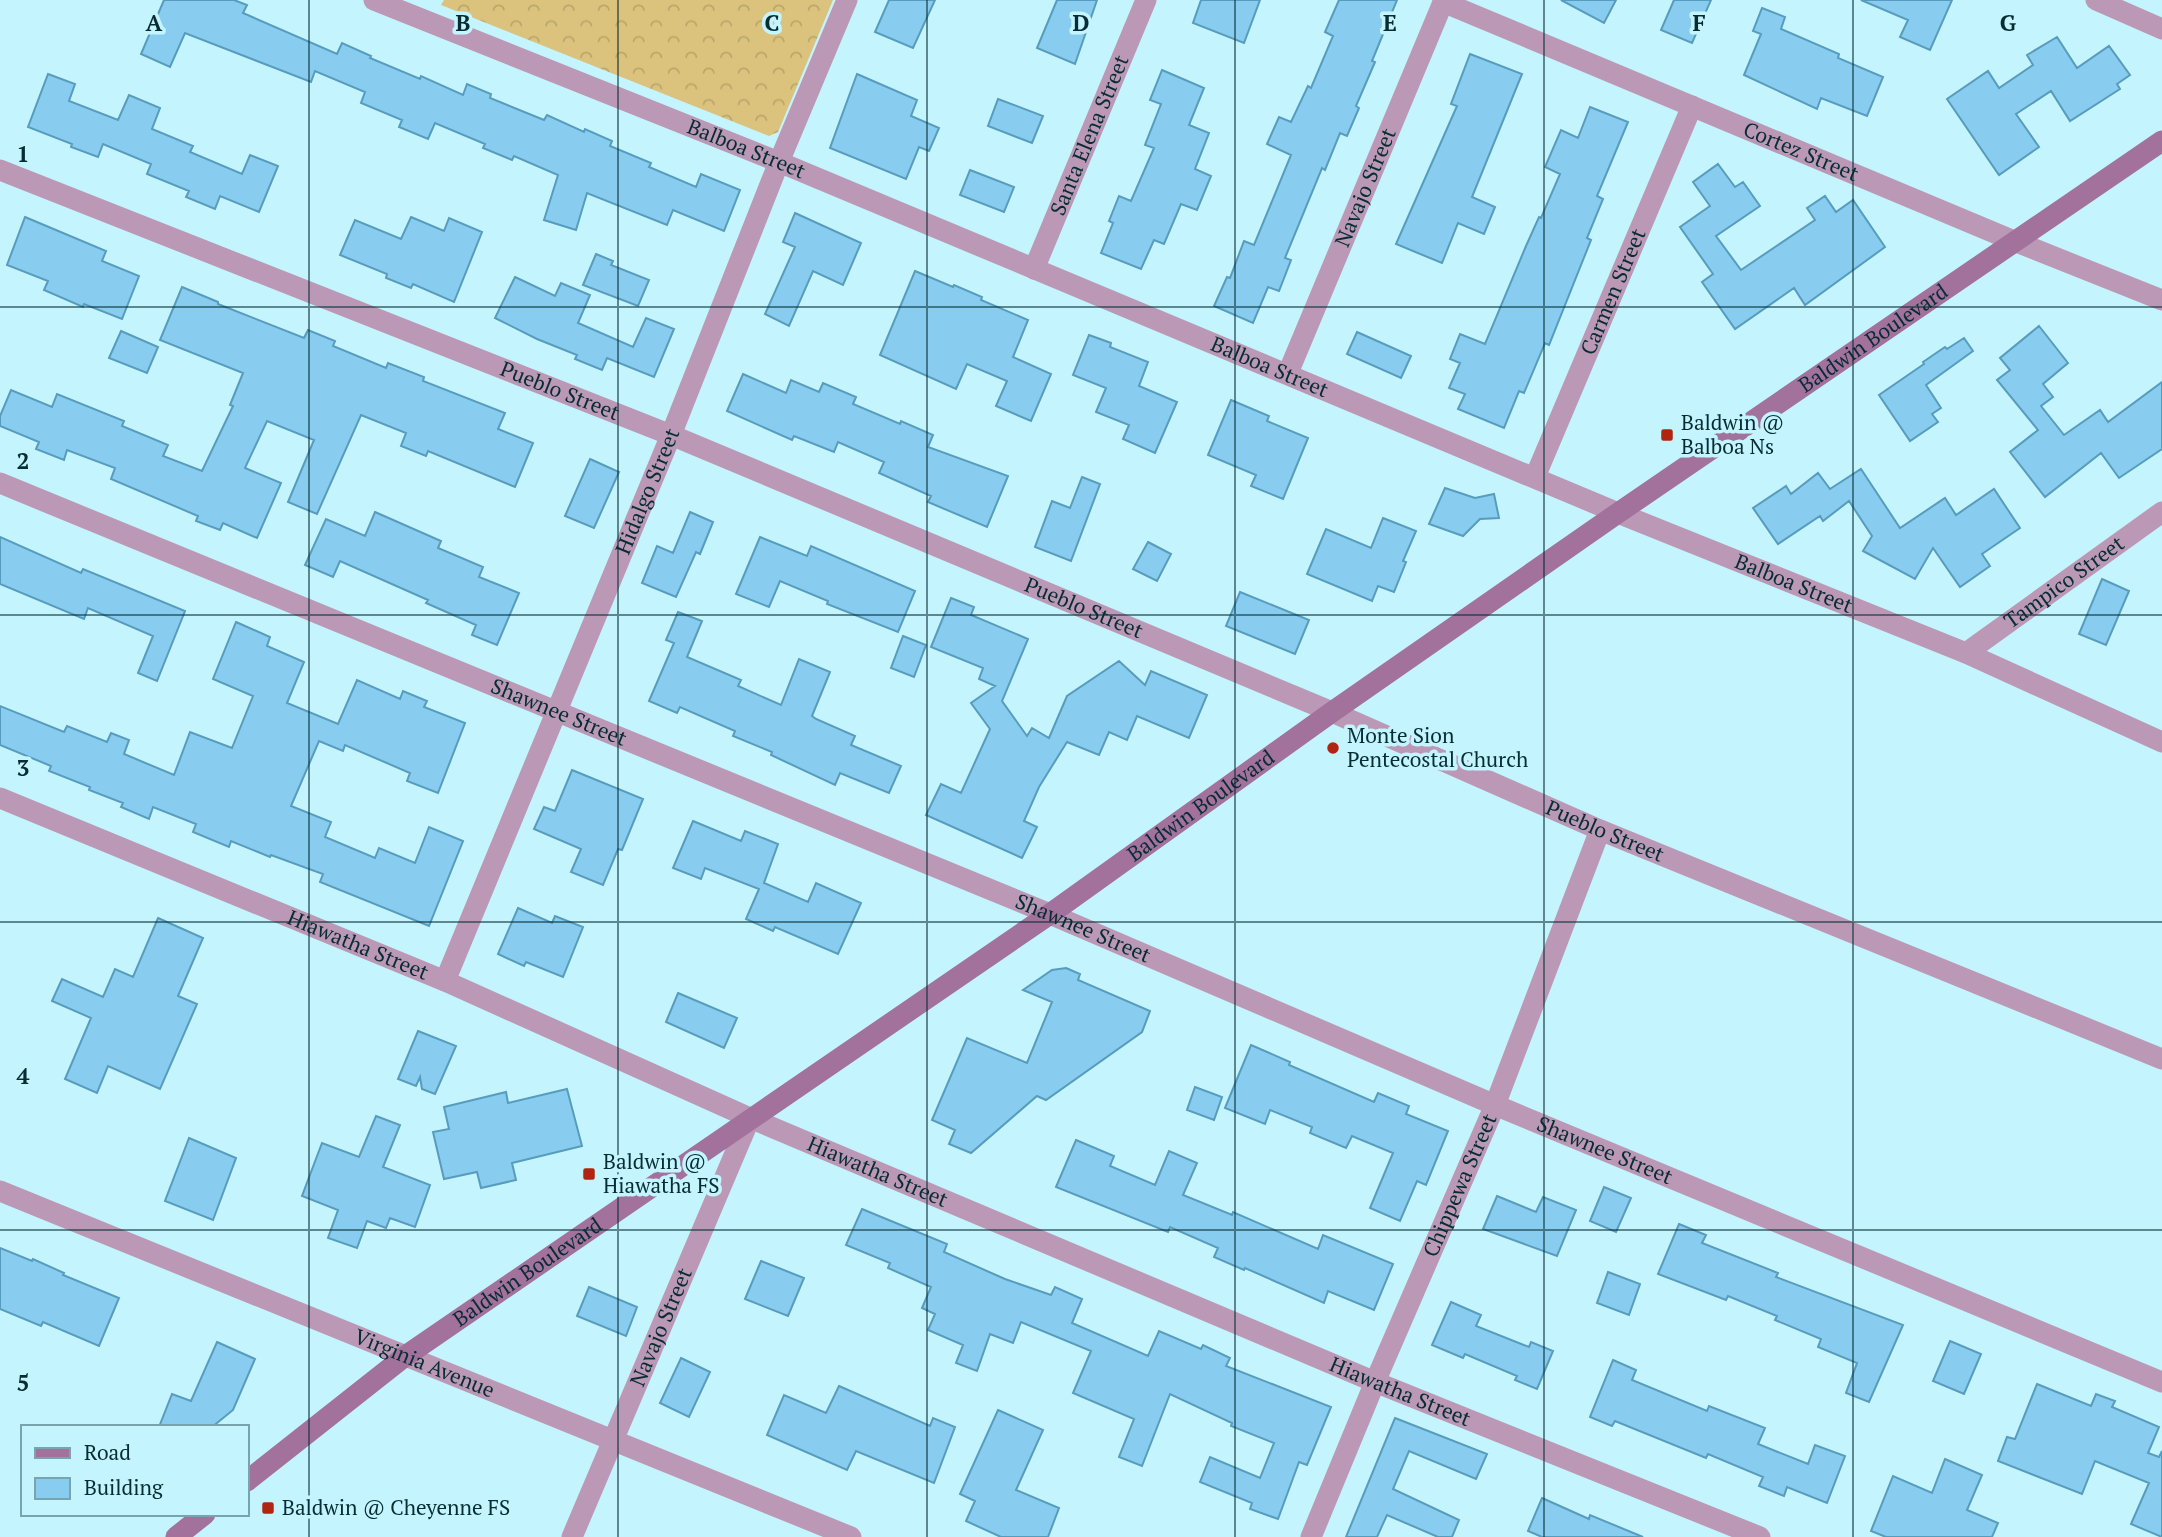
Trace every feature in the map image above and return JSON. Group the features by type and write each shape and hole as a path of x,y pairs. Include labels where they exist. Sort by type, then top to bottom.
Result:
{"main road":[{"name":"Baldwin Boulevard","path":"248,1480 404,1357 1050,914 1332,712 1618,513 2162,141"},
{"path":"176,1537 202,1516"}],"street":[{"name":"Balboa Street","path":"374,0 779,162 1618,513 1966,653 2162,742"},
{"name":"Hidalgo Street","path":"445,981 847,0"},
{"name":"Santa Elena Street","path":"1034,269 1146,0"},
{"path":"2096,0 2162,29"},
{"name":"Cortez Street","path":"1443,1 2014,241 2162,300"},
{"name":"Navajo Street","path":"1288,373 1443,1"},
{"name":"Carmen Street","path":"1535,477 1692,106"},
{"name":"Pueblo Street","path":"0,170 671,435 1332,712 1600,830 2162,1059"},
{"name":"Shawnee Street","path":"0,483 1050,914 1495,1104 2162,1382"},
{"name":"Tampico Street","path":"1966,653 2162,512"},
{"name":"Hiawatha Street","path":"0,798 445,981 750,1118 1375,1382 1760,1537"},
{"name":"Chippewa Street","path":"1311,1537 1495,1104 1600,830"},
{"name":"Navajo Street","path":"572,1537 750,1118"},
{"name":"Virginia Avenue","path":"0,1191 851,1537"}],"green space":[{"path":"444,0 833,0 778,132 769,136 441,5"}],"building":[{"path":"164,0 234,0 247,5 243,13 337,54 342,43 371,56 370,58 420,79 421,76 463,95 467,84 491,94 490,98 544,120 547,115 612,141 610,146 651,163 649,167 696,187 701,174 740,190 724,231 673,210 667,225 587,193 576,230 544,220 558,175 514,156 512,160 483,148 485,144 435,123 428,139 399,127 402,120 361,103 365,92 315,71 311,82 185,33 170,67 141,54"},
{"path":"889,0 935,0 913,48 875,32"},
{"path":"1057,0 1097,0 1075,64 1037,48"},
{"path":"1201,0 1260,0 1244,43 1193,23"},
{"path":"1339,0 1397,0 1372,61 1375,62 1356,106 1359,108 1347,136 1340,133 1325,170 1322,168 1285,258 1291,260 1279,291 1268,287 1253,323 1214,306 1227,277 1230,278 1244,241 1254,245 1291,155 1267,144 1279,117 1291,122 1308,86 1311,88 1333,36 1325,32"},
{"path":"1561,0 1616,0 1604,23"},
{"path":"1674,0 1711,0 1692,43 1661,30"},
{"path":"1861,0 1952,0 1930,50 1900,37 1908,20"},
{"path":"1762,8 1785,17 1781,29 1883,77 1867,116 1821,98 1817,109 1744,75 1761,34 1753,31"},
{"path":"2057,37 2077,68 2109,46 2130,75 2117,84 2120,89 2070,121 2051,91 2016,114 2039,147 1999,175 1947,99 1988,71 1999,88 2033,65 2027,55"},
{"path":"1470,54 1522,74 1472,197 1495,207 1484,234 1458,223 1442,263 1396,244 1457,106 1451,104"},
{"path":"1162,70 1204,88 1189,125 1209,133 1195,169 1211,176 1197,210 1181,204 1164,244 1154,240 1141,269 1101,253 1113,223 1109,221 1119,196 1131,201 1154,148 1145,145 1161,104 1150,100"},
{"path":"48,74 75,84 69,101 118,120 129,95 160,108 152,129 193,146 190,152 242,174 250,155 278,166 259,212 220,196 215,209 186,197 189,191 147,174 151,164 103,144 98,157 28,127"},
{"path":"857,74 917,100 911,116 939,128 929,151 919,147 906,179 830,148"},
{"path":"998,99 1043,116 1032,143 988,126"},
{"path":"1590,107 1628,122 1597,196 1603,199 1587,238 1591,240 1549,345 1545,343 1524,393 1519,391 1504,428 1458,409 1465,394 1449,388 1460,363 1450,359 1460,334 1485,344 1560,174 1545,167 1561,130 1578,138"},
{"path":"1718,164 1735,187 1743,182 1760,206 1716,236 1741,270 1815,220 1807,208 1825,196 1836,212 1853,200 1885,247 1805,305 1794,288 1735,329 1702,282 1713,274 1680,227 1710,206 1693,182"},
{"path":"970,170 1014,187 1004,212 960,195"},
{"path":"795,213 861,243 843,285 813,271 789,326 765,314 795,247 783,242"},
{"path":"25,217 106,251 102,261 139,276 122,319 84,304 83,307 44,290 48,281 7,265"},
{"path":"411,217 444,231 449,218 482,232 454,302 413,284 411,288 386,278 387,274 340,255 355,220 401,239"},
{"path":"596,254 613,261 611,265 649,280 638,306 583,285"},
{"path":"915,271 982,297 981,300 1028,320 1013,357 1051,374 1031,421 996,406 1007,381 967,364 956,389 880,355"},
{"path":"515,277 555,296 561,283 590,295 578,323 633,347 646,318 674,329 654,377 607,358 602,370 575,359 577,355 495,318"},
{"path":"182,287 304,338 308,330 335,341 333,346 386,368 388,363 424,377 423,381 505,413 498,429 533,443 515,487 428,451 426,456 401,446 406,433 361,415 317,514 288,502 314,440 267,421 245,468 281,483 257,538 223,523 220,530 196,521 198,516 111,479 115,468 67,450 64,460 36,449 39,442 0,426 0,416 11,390 52,407 57,394 124,421 122,426 168,445 163,456 202,471 233,406 230,405 243,373 160,340"},
{"path":"2039,326 2068,363 2043,384 2053,397 2041,406 2064,435 2100,410 2108,422 2162,382 2162,449 2119,478 2101,453 2045,497 2010,452 2038,430 1997,380 2010,370 2000,358"},
{"path":"121,331 158,347 147,373 109,358"},
{"path":"1357,332 1411,356 1401,378 1347,354"},
{"path":"1089,335 1111,343 1110,347 1148,362 1139,386 1177,402 1155,453 1123,439 1129,425 1096,412 1106,388 1073,375"},
{"path":"1964,338 1973,351 1926,385 1941,408 1932,414 1938,422 1910,441 1879,395 1945,347 1947,349"},
{"path":"743,374 786,393 791,380 819,392 823,383 856,397 853,404 933,435 928,447 1008,476 987,527 928,502 931,496 879,473 884,462 838,442 834,452 794,436 792,440 727,411"},
{"path":"1231,400 1269,416 1267,421 1308,438 1283,499 1251,486 1256,475 1208,455"},
{"path":"590,459 619,472 594,528 565,516"},
{"path":"1861,469 1900,528 1945,498 1956,515 1994,489 2020,528 1982,554 1990,566 1960,587 1933,548 1915,579 1863,551 1872,536 1849,501 1823,521 1820,516 1778,544 1753,508 1786,486 1791,494 1818,473 1830,489"},
{"path":"1082,477 1100,484 1071,561 1035,547 1052,501 1070,508"},
{"path":"1445,488 1475,498 1494,494 1499,518 1480,519 1463,536 1429,524"},
{"path":"375,512 441,541 438,548 483,567 479,577 519,593 497,645 472,635 476,625 426,603 428,600 340,561 333,577 305,565 326,519 365,536"},
{"path":"690,512 713,522 700,554 696,552 676,597 642,583 657,546 673,553"},
{"path":"1383,518 1416,531 1394,592 1378,586 1372,601 1307,574 1326,529 1371,548"},
{"path":"0,537 81,573 83,569 185,611 157,681 138,673 153,636 88,608 84,619 0,584"},
{"path":"760,537 807,556 811,546 915,591 898,632 827,604 828,601 780,581 769,607 736,594"},
{"path":"1148,542 1171,554 1157,581 1133,569"},
{"path":"2102,579 2129,591 2106,645 2079,634"},
{"path":"1240,592 1309,620 1295,654 1226,626"},
{"path":"951,598 974,607 971,615 1028,639 1002,701 1027,736 1032,728 1049,738 1067,696 1119,661 1145,685 1151,671 1207,695 1189,738 1137,716 1127,740 1109,732 1099,755 1067,742 1039,787 1024,821 1037,827 1022,858 926,815 941,784 961,793 990,729 971,703 995,686 979,679 983,668 931,647"},
{"path":"678,612 702,621 687,657 741,680 738,686 781,705 799,659 830,672 812,716 855,736 851,745 901,766 889,793 840,773 835,785 771,755 772,752 733,736 735,731 680,707 677,713 649,701 674,643 666,640"},
{"path":"236,622 270,637 267,646 304,662 287,703 338,724 357,680 400,699 403,691 427,701 424,707 465,723 438,793 407,781 410,773 345,745 343,751 319,741 291,806 331,822 325,837 375,858 379,848 415,863 429,827 463,841 429,926 320,882 323,874 231,841 229,847 193,832 196,824 153,807 149,819 121,807 123,803 89,790 90,787 49,771 51,766 0,745 0,706 64,732 67,726 107,742 111,733 129,740 124,754 174,775 190,732 232,748 253,696 213,679"},
{"path":"903,636 926,645 914,677 891,668"},
{"path":"572,770 643,799 622,850 618,849 603,885 571,872 581,849 534,829 544,807 555,811"},
{"path":"693,821 741,841 745,831 778,844 764,883 808,902 816,883 861,903 838,954 775,927 773,931 746,919 759,889 705,868 701,879 673,868"},
{"path":"518,908 552,923 555,916 583,927 563,977 526,962 524,966 498,954"},
{"path":"158,918 203,938 178,996 197,1004 160,1089 108,1066 97,1093 65,1079 91,1018 52,1001 62,979 103,997 115,969 133,977"},
{"path":"1066,968 1080,974 1078,980 1150,1011 1142,1032 1046,1100 1037,1096 971,1153 949,1144 955,1130 932,1120 967,1038 1027,1063 1052,1002 1023,990 1052,970"},
{"path":"678,993 737,1018 724,1048 666,1022"},
{"path":"418,1031 456,1046 435,1094 422,1089 420,1077 416,1086 398,1079"},
{"path":"1251,1045 1290,1062 1289,1065 1374,1102 1378,1093 1409,1106 1406,1114 1448,1131 1426,1185 1417,1181 1400,1221 1370,1208 1393,1153 1352,1136 1346,1148 1310,1133 1312,1127 1270,1110 1265,1124 1225,1108"},
{"path":"1195,1087 1222,1097 1214,1120 1187,1110"},
{"path":"567,1089 582,1146 512,1163 516,1180 481,1188 477,1172 444,1179 433,1132 449,1129 444,1107 506,1092 508,1103"},
{"path":"376,1116 400,1125 383,1167 430,1185 415,1227 390,1218 386,1228 367,1221 357,1248 328,1238 338,1210 302,1196 322,1143 359,1157"},
{"path":"189,1138 236,1158 213,1220 165,1201"},
{"path":"1076,1140 1114,1156 1110,1166 1155,1185 1169,1151 1197,1163 1183,1195 1232,1215 1233,1212 1318,1249 1323,1235 1393,1264 1374,1310 1328,1291 1324,1303 1214,1257 1218,1248 1170,1227 1168,1232 1056,1187"},
{"path":"1604,1187 1631,1198 1616,1232 1590,1221"},
{"path":"1497,1196 1536,1212 1543,1197 1576,1210 1557,1256 1483,1229"},
{"path":"862,1209 947,1244 944,1252 1005,1279 1051,1295 1055,1287 1082,1299 1072,1323 1148,1356 1159,1331 1201,1349 1203,1345 1230,1358 1226,1366 1331,1407 1307,1465 1299,1462 1278,1519 1250,1509 1252,1503 1200,1482 1210,1457 1260,1478 1274,1443 1231,1426 1232,1423 1170,1394 1142,1466 1119,1457 1134,1419 1073,1393 1091,1351 1021,1322 1013,1343 990,1334 977,1371 956,1363 963,1345 928,1330 935,1314 922,1308 931,1287 888,1268 890,1263 846,1245"},
{"path":"1679,1224 1706,1235 1702,1243 1778,1273 1776,1277 1903,1325 1869,1402 1846,1393 1857,1363 1818,1347 1821,1339 1775,1320 1777,1316 1728,1296 1726,1300 1658,1274"},
{"path":"0,1248 32,1261 33,1259 64,1273 63,1275 119,1298 99,1346 43,1322 41,1326 0,1309"},
{"path":"761,1261 804,1278 788,1316 745,1299"},
{"path":"1608,1272 1640,1284 1629,1315 1597,1303"},
{"path":"589,1287 637,1307 626,1336 577,1316"},
{"path":"1451,1302 1481,1315 1476,1326 1529,1347 1531,1342 1553,1351 1537,1389 1515,1380 1517,1376 1465,1354 1463,1358 1432,1345"},
{"path":"1950,1341 1981,1354 1964,1394 1933,1381"},
{"path":"217,1342 255,1359 233,1410 214,1425 160,1425 172,1394 191,1401"},
{"path":"681,1358 710,1372 689,1417 660,1403"},
{"path":"1613,1360 1636,1370 1632,1380 1707,1411 1709,1406 1765,1428 1758,1444 1808,1464 1815,1445 1845,1456 1827,1503 1787,1487 1784,1496 1759,1486 1763,1477 1708,1454 1706,1458 1615,1421 1612,1426 1590,1417"},
{"path":"2037,1384 2091,1406 2096,1394 2115,1401 2112,1407 2159,1427 2148,1453 2159,1457 2162,1451 2162,1537 2131,1524 2149,1483 2095,1461 2082,1494 1998,1461 2007,1437 2015,1439"},
{"path":"839,1386 930,1426 933,1418 955,1427 934,1483 856,1451 847,1470 767,1435 784,1395 826,1413"},
{"path":"998,1410 1043,1430 1016,1490 1059,1508 1048,1537 1001,1537 966,1521 975,1501 960,1494"},
{"path":"1395,1418 1487,1454 1476,1479 1409,1451 1393,1489 1459,1520 1452,1537 1438,1537 1387,1515 1377,1537 1346,1537"},
{"path":"1945,1459 1982,1475 1967,1510 1998,1523 1992,1537 1886,1537 1871,1531 1893,1476 1932,1493"},
{"path":"1542,1498 1589,1519 1590,1515 1643,1537 1542,1537 1528,1531"}],"place":[{"name":"Baldwin @ Balboa Ns","path":"1667,435"},
{"name":"Monte Sion Pentecostal Church","path":"1333,748"},
{"name":"Baldwin @ Hiawatha FS","path":"589,1174"},
{"name":"Baldwin @ Cheyenne FS","path":"268,1508"}]}
